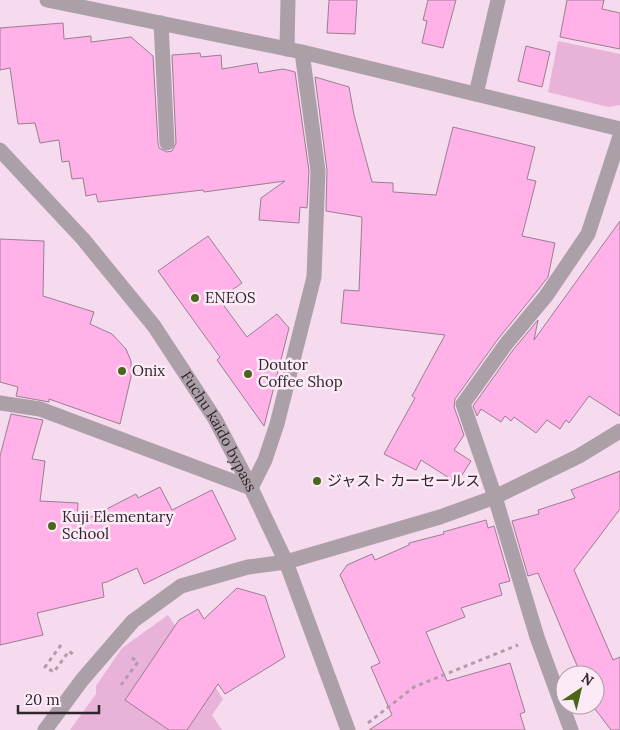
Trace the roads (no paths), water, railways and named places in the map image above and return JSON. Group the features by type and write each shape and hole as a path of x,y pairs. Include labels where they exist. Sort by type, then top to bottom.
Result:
{"street":[{"path":"47,0 302,52 620,129"},
{"path":"287,49 288,0"},
{"path":"476,94 498,0"},
{"path":"161,23 167,143"},
{"path":"0,403 40,409 251,488 265,460 278,424 314,277 318,171 302,52"},
{"path":"572,730 537,637 495,497 463,404 506,344 546,296 588,234 620,136"},
{"name":"Fuchu kaido bypass","path":"0,150 83,238 154,326 215,419 251,488 286,562 348,730"},
{"path":"45,730 82,680 133,621 182,586 248,567 286,562 440,517 495,497 579,456 620,431"}],"place":[{"name":"ENEOS","path":"195,298"},
{"name":"Onix","path":"122,371"},
{"name":"Doutor Coffee Shop","path":"248,374"},
{"name":"ジャスト カーセールス","path":"317,481"},
{"name":"Kuji Elementary School","path":"52,526"}]}
